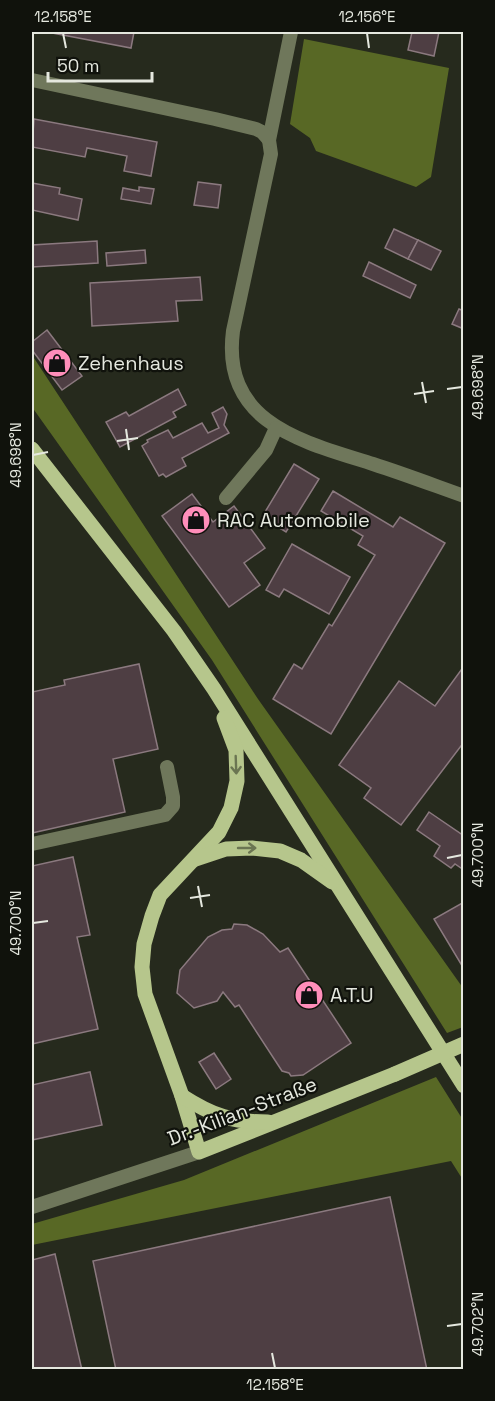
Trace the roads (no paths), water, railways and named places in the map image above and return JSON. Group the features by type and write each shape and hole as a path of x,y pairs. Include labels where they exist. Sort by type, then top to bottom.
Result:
{"main road":[{"path":"32,449 174,631 214,689 464,1086"},
{"path":"199,1152 182,1096 145,994 142,967 147,935 160,895 219,832 231,808 237,781 236,750 214,689"},
{"path":"190,861 226,849 252,848 280,851 301,860 338,886"},
{"name":"Dr.-Kilian-Straße","path":"199,1152 464,1044"},
{"path":"182,1096 203,1110 225,1118 249,1122 277,1122"}],"street":[{"path":"291,32 269,140 271,154 231,340 232,358 238,381 256,412 276,428 328,450 464,496"},
{"path":"32,80 256,129 269,140"},
{"path":"226,498 266,450 276,428"},
{"path":"32,844 165,815 173,806 167,767"},
{"name":"Dr.-Kilian-Straße","path":"32,1207 199,1152"}],"place":[{"name":"Zehenhaus","path":"57,363"},
{"name":"RAC Automobile","path":"196,520"},
{"name":"A.T.U","path":"309,995"}]}
